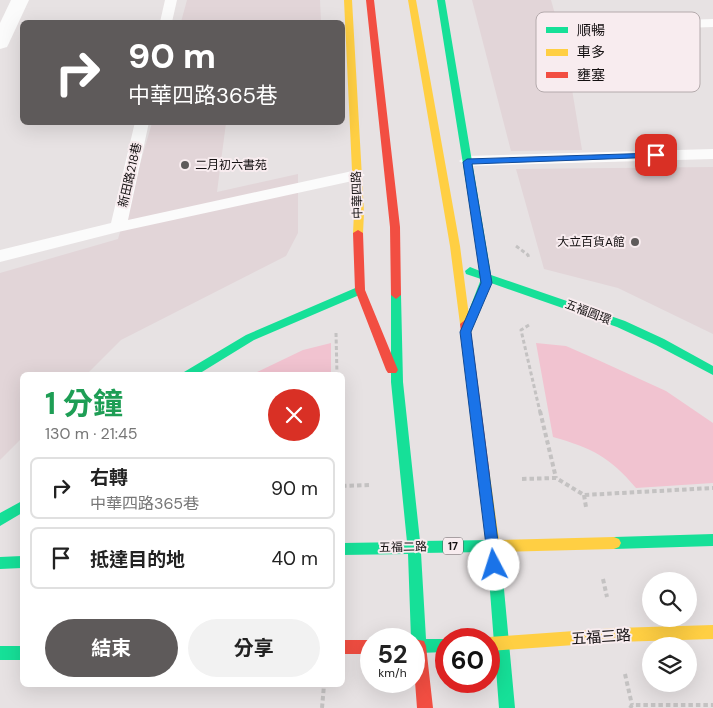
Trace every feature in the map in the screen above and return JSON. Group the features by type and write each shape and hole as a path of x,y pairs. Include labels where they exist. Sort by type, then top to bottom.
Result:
{"street":[{"path":"0,43 20,0"},
{"name":"中華四路","path":"348,0 359,212 357,251 360,290 396,382"},
{"name":"中華四路","path":"370,0 395,227 396,382 414,546 416,628"},
{"path":"412,0 457,266 466,332 493,546 495,628"},
{"path":"441,0 486,278 486,283 466,332"},
{"name":"五福圓環","path":"457,266 486,278 560,301 643,333 713,371"},
{"path":"192,372 238,341 288,317 326,305 360,290"},
{"path":"0,520 20,508"},
{"path":"493,546 713,540"},
{"name":"五福二路","path":"345,549 414,546 493,546"},
{"path":"0,563 20,562"},
{"name":"五福三路","path":"500,644 616,635 713,632"},
{"path":"345,647 360,647"},
{"path":"0,653 20,653"},
{"path":"500,671 507,708"},
{"name":"中華四路","path":"423,693 425,708"}],"lane":[{"path":"166,20 171,0"},
{"path":"700,23 713,23"},
{"name":"新田路218巷","path":"118,227 141,125"},
{"path":"467,162 713,154"},
{"path":"0,256 118,227 357,175"}],"path":[{"path":"336,328 337,372"},
{"path":"521,330 556,478 584,495 713,488"},
{"path":"322,708 324,687"},
{"path":"630,708 632,705 713,705"}],"shaded area":[{"path":"187,0 320,0 321,20 182,20"},
{"path":"472,0 551,0 554,12 536,12 536,92 572,92 582,150 511,151"},
{"path":"151,125 226,125 217,192 298,174 298,233 286,256 121,340 89,372 20,372 20,440 0,460 0,273 118,239"},
{"name":"大立百貨A館","path":"713,167 713,334 618,288 544,269 516,169"},
{"path":"331,343 331,372 257,372 303,350"},
{"path":"536,343 566,346 598,360 666,391 713,423 713,483 636,488 609,461 579,445 553,437"}],"traffic: fast":[{"path":"441,0 486,278 486,283 466,331"},
{"path":"470,271 621,324 660,342 713,371"},
{"path":"192,372 208,361 250,338 360,290"},
{"path":"396,295 397,382 414,546 419,646 435,645"},
{"path":"0,520 20,508"},
{"path":"614,543 713,540"},
{"path":"345,549 493,546 507,708"},
{"path":"0,563 20,562"},
{"path":"0,653 20,653"}],"traffic: slow":[{"path":"348,0 359,213 358,233"},
{"path":"412,0 455,246 465,324"},
{"path":"484,476 493,546 614,543"},
{"path":"500,643 616,635 713,632"}],"traffic: jam":[{"path":"370,0 395,227 396,295"},
{"path":"358,233 360,290 392,370"},
{"path":"465,324 484,476"},
{"path":"345,647 360,647"},
{"path":"424,693 425,708"}],"place":[{"name":"二月初六書苑","path":"185,165"},
{"name":"大立百貨A館","path":"635,242"}],"route":[{"path":"494,565 466,332 486,283 467,162 506,159 656,155"}]}
